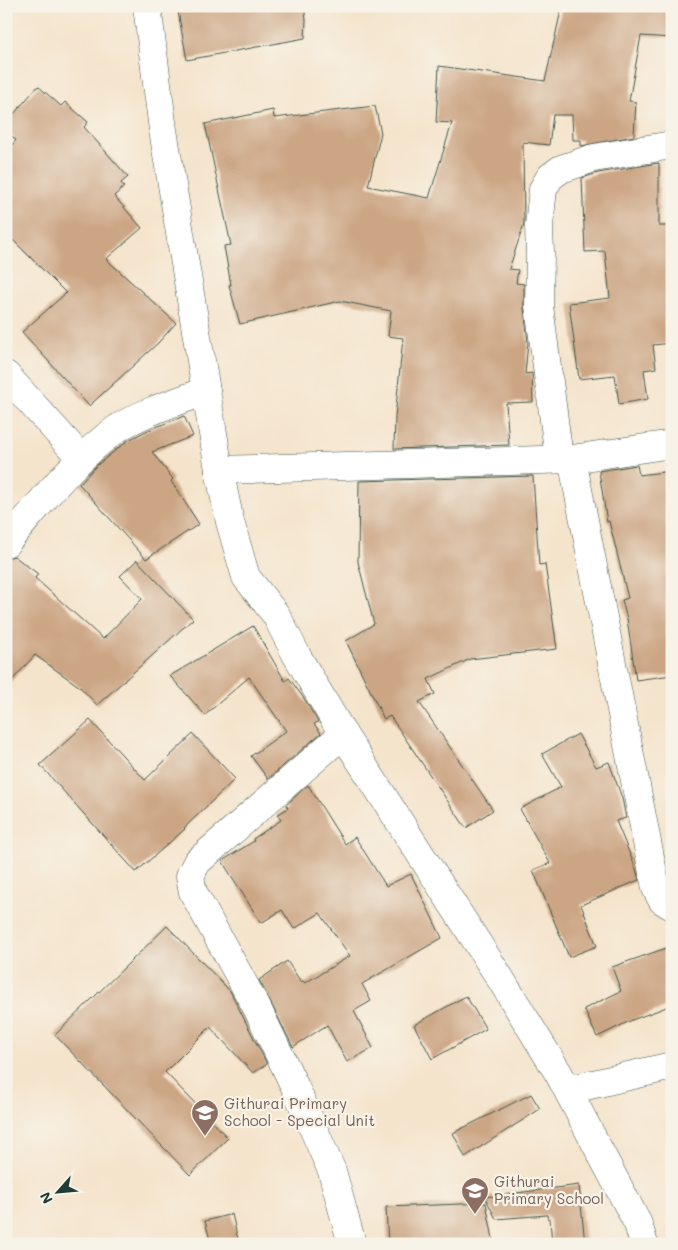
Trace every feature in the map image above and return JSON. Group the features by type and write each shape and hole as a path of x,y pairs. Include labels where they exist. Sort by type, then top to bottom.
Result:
{"street":[{"path":"147,6 163,130 219,470 230,522 246,577 276,615 297,656 343,734 500,978 568,1090 638,1224 644,1244"},
{"path":"672,145 594,158 561,169 550,177 543,189 539,226 539,306 566,458 656,888 662,900 672,906"},
{"path":"6,375 81,458"},
{"path":"6,543 81,458 119,428 143,414 206,390"},
{"path":"219,470 566,458 672,444"},
{"path":"343,734 197,862 190,876 193,892 258,1008 328,1163 352,1244"},
{"path":"568,1090 672,1066"}],"building":[{"path":"177,6 304,6 306,20 305,38 187,60"},
{"path":"562,6 672,6 672,38 641,36 629,101 636,102 634,136 581,146 581,140 573,140 572,115 553,115 549,145 523,142 524,224 509,269 518,270 516,283 524,284 524,308 528,342 525,374 532,373 533,402 506,403 509,445 394,449 395,417 403,338 388,336 391,311 340,301 240,324 229,285 231,285 224,246 231,245 205,124 273,110 274,118 375,106 381,133 368,186 429,198 452,123 436,122 439,66 545,81"},
{"path":"38,86 61,106 65,102 88,122 84,127 128,177 121,183 124,187 114,196 142,228 106,259 176,323 158,343 89,406 22,332 66,293 6,233 6,152 16,140 6,131 6,123"},
{"path":"659,163 659,226 672,226 672,343 653,345 656,368 644,370 648,399 619,404 615,375 579,379 569,303 610,298 605,251 585,252 582,178 598,173"},
{"path":"184,416 193,436 152,452 173,479 171,481 199,524 146,559 79,484 97,465 127,441 146,431"},
{"path":"637,465 639,475 672,471 672,675 636,680 627,619 622,600 628,598 609,521 607,522 599,471"},
{"path":"533,476 539,565 545,564 557,649 470,659 428,679 435,694 419,702 493,810 466,828 390,716 384,719 346,641 374,624 358,562 359,481"},
{"path":"14,556 38,574 35,578 103,639 142,599 120,576 137,560 193,619 97,705 80,687 35,655 6,687 6,558"},
{"path":"253,626 285,681 289,678 305,700 318,722 314,724 321,733 268,779 251,756 286,731 249,677 205,715 170,676"},
{"path":"90,720 145,780 193,734 235,779 185,829 136,872 40,765"},
{"path":"578,734 596,767 609,762 622,798 626,818 616,821 639,880 581,905 597,946 569,957 533,870 550,863 520,809 561,787 542,754"},
{"path":"308,785 345,844 355,837 386,886 411,874 442,938 362,984 371,1001 354,1011 373,1048 347,1062 327,1025 293,1047 259,980 287,961 301,982 305,983 350,956 320,913 294,929 282,910 261,923 222,861 254,841 253,839 281,820 277,815 288,808 286,805"},
{"path":"167,926 230,991 267,1064 253,1073 210,1027 165,1072 228,1138 190,1175 55,1035"},
{"path":"672,946 672,1005 632,1020 597,1037 584,1009 621,991 612,967"},
{"path":"466,996 486,1029 432,1059 414,1025"},
{"path":"531,1094 540,1109 465,1157 453,1133"},
{"path":"579,1185 585,1244 552,1244 550,1219 548,1219 547,1215 496,1219 485,1197"},
{"path":"486,1203 494,1244 388,1244 386,1207"},
{"path":"232,1214 239,1244 211,1244 205,1221"}],"place":[{"name":"Githurai Primary School - Special Unit","path":"205,1137"},
{"name":"Githurai Primary School","path":"475,1215"}]}
